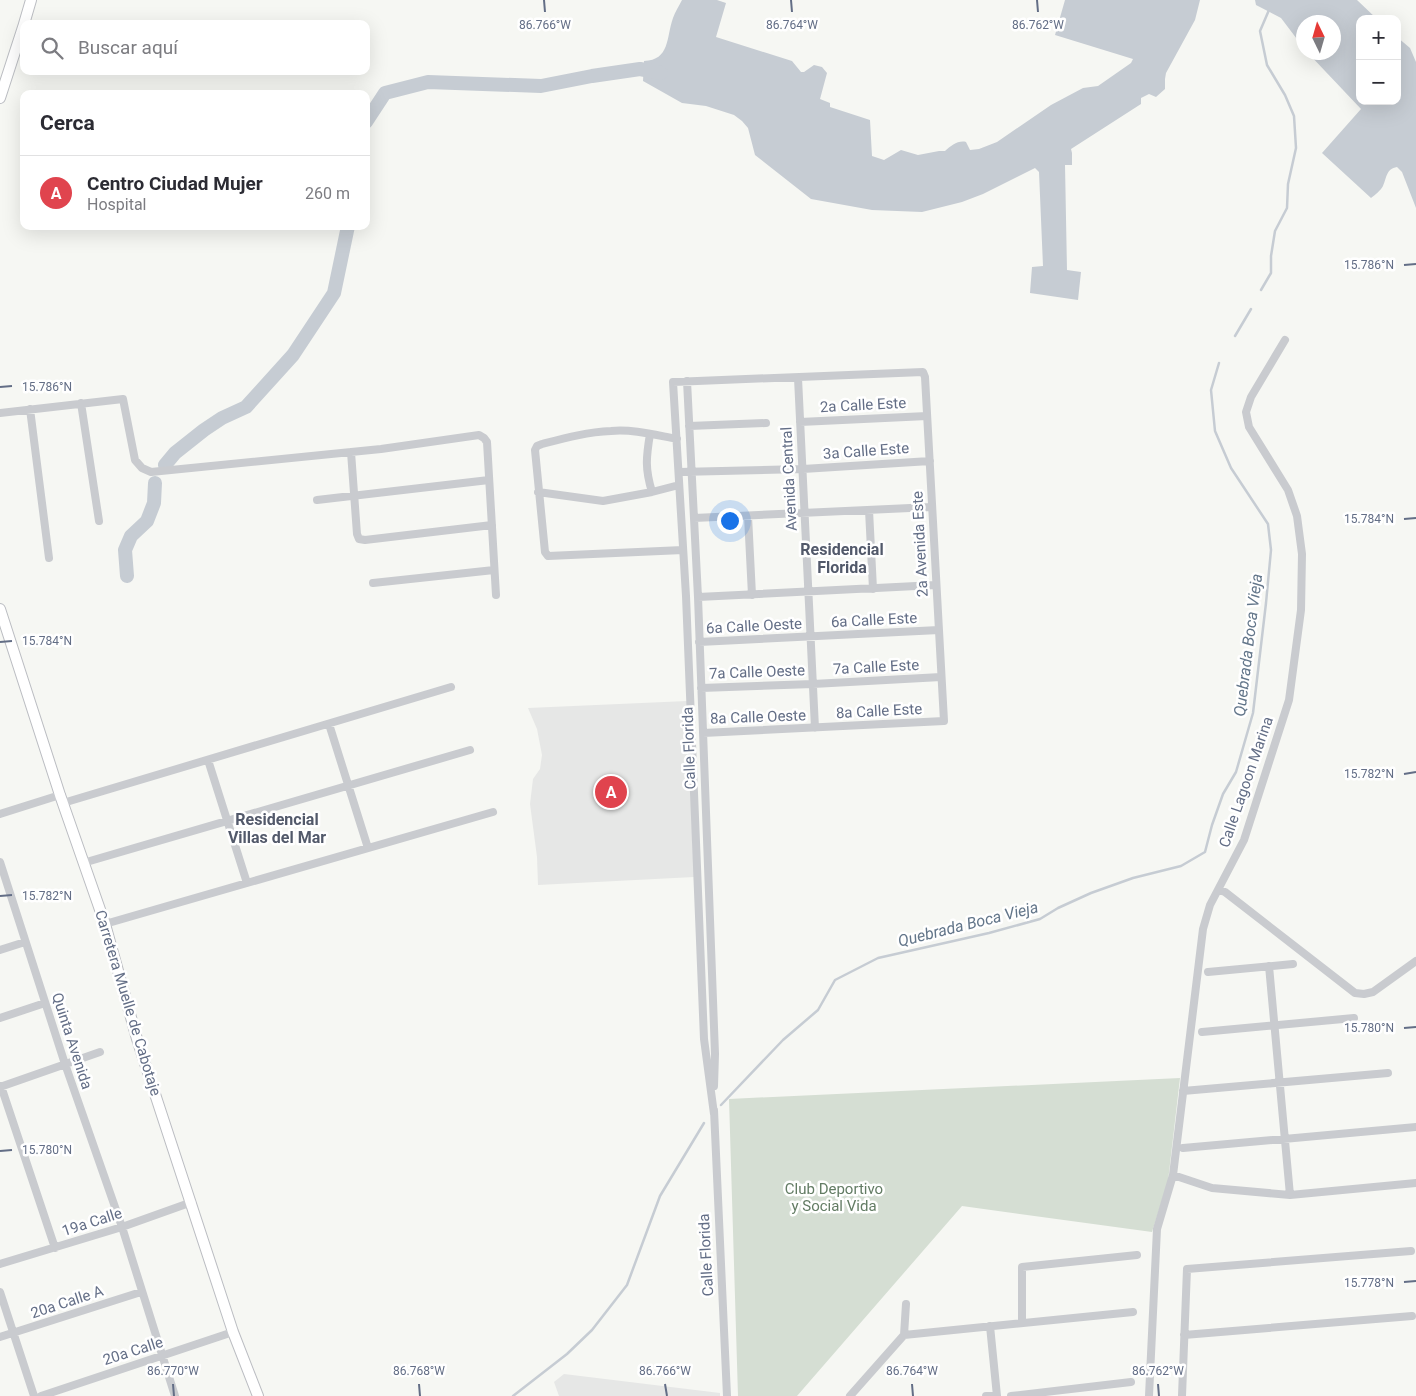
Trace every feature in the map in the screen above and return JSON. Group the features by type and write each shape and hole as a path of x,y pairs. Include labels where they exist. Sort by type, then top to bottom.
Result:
{"main road":[{"path":"25,20 31,0"},
{"path":"0,98 20,36"},
{"name":"Carretera Muelle de Cabotaje","path":"0,608 61,799 105,924 137,1039 192,1202 233,1332 258,1396"}],"street":[{"name":"Calle Lagoon Marina","path":"1149,1396 1157,1230 1173,1175 1203,929 1210,906 1244,840 1289,700 1301,610 1302,554 1297,516 1288,490 1249,427 1246,412 1251,397 1285,340"},
{"name":"2a Avenida Este","path":"798,378 923,372 925,377 944,721"},
{"path":"687,381 798,378"},
{"name":"Avenida Central","path":"798,378 815,728"},
{"name":"Calle Florida","path":"714,1114 704,1039 686,596 673,382 687,381 698,597 715,1054 714,1114 726,1396"},
{"path":"0,413 123,399 135,460 142,468 150,472 351,452 479,436 487,442 496,595"},
{"path":"81,403 99,521"},
{"path":"30,409 49,558"},
{"name":"2a Calle Este","path":"800,422 927,416"},
{"path":"690,426 766,424"},
{"path":"676,439 612,430 577,434 537,446 535,450 545,552 548,556 683,550"},
{"path":"650,434 646,459 647,475 652,492"},
{"path":"351,452 357,534 359,539 365,540 492,525"},
{"name":"3a Calle Este","path":"679,472 802,469 930,461"},
{"path":"316,500 489,480"},
{"path":"538,492 604,500 652,492 679,485"},
{"path":"694,518 932,507"},
{"path":"869,510 873,588"},
{"path":"748,516 752,594"},
{"path":"373,583 494,570"},
{"path":"698,597 936,585"},
{"name":"6a Calle Este","path":"811,637 939,630"},
{"name":"6a Calle Oeste","path":"699,642 811,637"},
{"name":"7a Calle Este","path":"813,684 941,677"},
{"name":"7a Calle Oeste","path":"701,688 813,684"},
{"path":"0,814 208,760 451,687"},
{"name":"8a Calle Este","path":"815,728 944,721"},
{"path":"329,724 368,848"},
{"name":"8a Calle Oeste","path":"702,733 815,728"},
{"path":"83,863 470,750"},
{"path":"208,760 247,883"},
{"path":"105,924 493,812"},
{"name":"Quinta Avenida","path":"0,862 3,884 26,942 65,1064 122,1227 174,1396"},
{"path":"1219,890 1225,892 1355,993 1364,994 1372,992 1416,961"},
{"path":"0,950 26,942"},
{"path":"1208,972 1293,964"},
{"path":"1269,966 1290,1195"},
{"path":"0,1018 45,1004"},
{"path":"1202,1032 1354,1018"},
{"path":"55,1248 1,1086 100,1052"},
{"path":"1183,1091 1388,1073"},
{"path":"1183,1148 1416,1127"},
{"path":"1173,1175 1212,1188 1290,1195 1416,1183"},
{"name":"19a Calle","path":"0,1264 122,1227 192,1202"},
{"path":"1182,1396 1187,1269 1411,1251"},
{"path":"1022,1323 1022,1267 1137,1255"},
{"path":"0,1292 34,1396"},
{"name":"20a Calle A","path":"0,1337 142,1292"},
{"path":"850,1396 904,1335 906,1304"},
{"path":"904,1335 1133,1312"},
{"path":"1184,1335 1412,1316"},
{"path":"990,1326 993,1396"},
{"name":"20a Calle","path":"41,1396 233,1332"},
{"path":"1011,1396 1130,1382"}],"shaded area":[{"path":"682,0 717,0 726,3 716,37 792,61 801,72 814,65 822,67 827,73 820,99 830,103 830,107 870,120 872,156 884,160 901,150 918,155 945,151 960,142 966,142 970,150 979,149 997,142 1051,105 1083,88 1098,86 1131,63 1133,59 1055,35 1065,0 1200,0 1195,20 1166,73 1165,89 1156,97 1149,94 1141,98 1141,104 1071,149 1072,165 1065,165 1067,270 1081,272 1078,300 1030,293 1032,267 1043,266 1039,172 1035,168 983,194 962,202 922,212 872,210 811,199 755,155 748,128 734,115 706,106 682,103 643,81 644,61 659,57 663,52 673,18"},
{"path":"1255,0 1357,0 1373,15 1356,15 1356,104 1315,60 1341,60 1341,15 1296,15 1296,38 1281,18 1256,5"},
{"path":"1401,40 1410,48 1416,62 1416,208 1402,172 1397,167 1387,174 1382,188 1371,198 1322,153 1361,109 1357,105 1401,105"},
{"path":"687,701 694,877 538,885 537,857 530,804 533,779 540,769 542,755 537,729 528,708"},
{"path":"564,1374 720,1393 720,1396 559,1396 554,1382"}],"green space":[{"name":"Club Deportivo y Social Vida","path":"1180,1078 1168,1181 1152,1232 962,1206 797,1396 738,1396 729,1099"}],"waterway":[{"name":"Quebrada Boca Vieja","path":"1261,290 1271,273 1271,256 1275,231 1287,208 1288,184 1296,148 1294,116 1285,95 1267,65 1260,31 1269,10"},
{"path":"370,116 385,93 428,82 541,86 640,69 661,73"},
{"path":"165,465 175,453 204,430 222,418 246,407 293,355 334,293 347,230"},
{"name":"Quebrada Boca Vieja","path":"1235,336 1251,309"},
{"name":"Quebrada Boca Vieja","path":"721,1105 783,1040 818,1010 835,980 878,958 989,933 1040,919 1058,908 1091,893 1133,878 1181,866 1205,852 1223,794 1236,772 1253,713 1271,550 1268,524 1231,468 1215,431 1211,390 1219,363"},
{"path":"127,576 125,550 131,536 147,521 154,503 155,483"},
{"name":"Quebrada Boca Vieja","path":"513,1396 567,1354 592,1330 627,1285 660,1196 704,1123"}],"place":[{"name":"Centro Ciudad Mujer","path":"611,792"}],"district":[{"name":"Residencial Florida","path":"842,558"},
{"name":"Residencial Villas del Mar","path":"277,828"}]}
